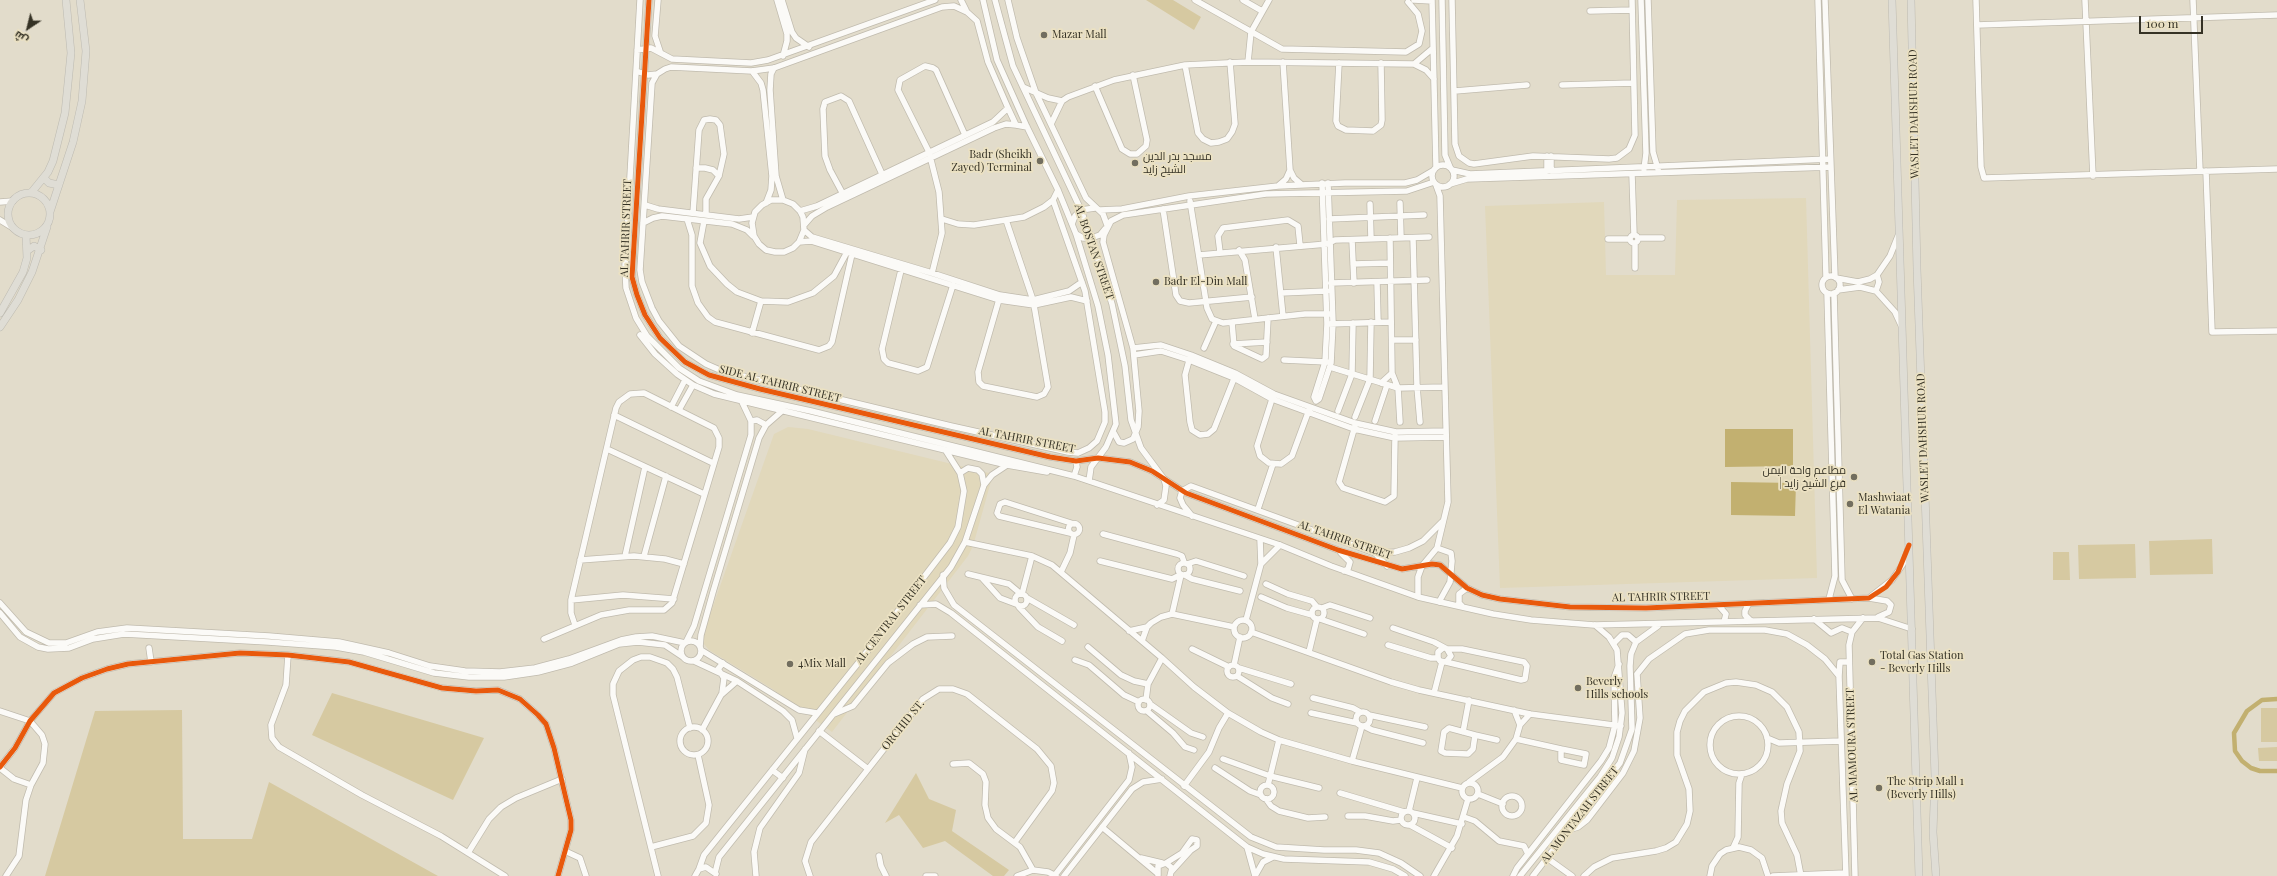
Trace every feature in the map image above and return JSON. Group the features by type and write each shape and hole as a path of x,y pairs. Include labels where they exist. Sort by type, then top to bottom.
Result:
{"main road":[{"path":"31,193 44,178 53,161 68,91 71,34 66,0"},
{"path":"0,327 18,300 41,250 50,212 78,121 86,76 85,38 80,0"},
{"name":"WASLET DAHSHUR ROAD","path":"1892,0 1898,236 1903,331 1919,876"},
{"name":"WASLET DAHSHUR ROAD","path":"1911,0 1917,269 1935,776 1933,832 1936,876"},
{"path":"44,178 49,183 59,185"},
{"path":"47,226 40,233 26,235 13,228 8,215 13,201 23,194 31,193 46,202 50,212"},
{"path":"0,313 23,272 28,251 26,235"},
{"path":"28,251 34,246 41,250"}],"street":[{"name":"AL TAHRIR STREET","path":"640,0 625,277 629,298 636,318 647,336 661,352 689,375 722,394 883,429 922,442 1074,476 1280,545 1344,571 1418,597 1518,619 1594,625 1878,618 1912,629"},
{"name":"AL TAHRIR STREET","path":"649,0 632,267 637,295 650,323 667,346 695,368 731,382 1050,457 1076,461 1098,458 1130,462 1152,471 1182,491 1265,521 1338,550 1387,566 1402,569 1436,564 1452,574 1466,588 1491,598 1570,607 1646,608 1748,605 1829,599 1869,598 1887,601 1891,605 1889,612 1878,618"},
{"path":"658,0 655,36 661,52"},
{"path":"777,0 787,26 796,38 809,47"},
{"path":"782,0 787,26 787,41 783,56"},
{"path":"637,50 646,48 661,52 672,59 751,63 783,56 935,0"},
{"path":"948,6 949,0"},
{"path":"961,0 967,12 976,21 988,62 1016,125"},
{"path":"1008,0 1016,38 1036,93 1086,198 1099,210 1106,227 1104,235 1105,249 1133,348 1139,411 1133,439 1124,443 1115,438 1114,433"},
{"path":"1195,0 1286,50 1406,52 1419,44 1422,31 1418,14 1407,1"},
{"path":"1243,0 1262,11"},
{"path":"1248,62 1251,32 1269,0"},
{"path":"1407,1 1432,0 1437,155 1435,169 1432,176 1440,196 1448,502 1437,548 1422,566 1417,580 1418,597"},
{"path":"1442,0 1445,155 1451,168 1453,178 1450,184"},
{"path":"1452,0 1455,144 1459,156 1463,160 1474,164 1504,159 1549,156 1609,159 1624,155 1629,150 1635,135 1632,0"},
{"path":"1641,0 1646,153 1644,170"},
{"path":"1648,0 1653,152 1658,170"},
{"path":"1818,0 1826,277 1822,286 1827,293 1835,581 1829,599"},
{"path":"1825,0 1832,226 1835,277 1839,285 1836,291 1842,580 1852,599"},
{"path":"1976,0 1983,177 2093,176 2277,169"},
{"path":"2085,0 2093,176"},
{"path":"2193,0 2212,331 2277,331"},
{"path":"983,3 995,1"},
{"name":"AL BOSTAN STREET","path":"995,1 1004,38 1023,87 1081,210 1096,252 1112,304 1125,366 1131,420 1135,434 1145,454 1164,480"},
{"name":"AL BOSTAN STREET","path":"983,3 997,60 1027,127 1058,190 1072,224 1098,306 1108,355 1116,415 1114,433 1090,470 1089,481"},
{"path":"636,71 644,74 658,73 671,67 752,71 774,68 948,6 967,12"},
{"path":"1590,11 1632,10"},
{"path":"1976,25 2277,16"},
{"path":"875,23 878,31"},
{"path":"1433,27 1442,27"},
{"path":"981,35 990,33"},
{"path":"647,36 655,36"},
{"path":"1414,64 1433,48"},
{"name":"SIDE AL TAHRIR STREET","path":"661,52 664,63 652,83 651,91 640,270 646,293 659,322 679,346 706,364 733,374 951,426 1051,448 1078,452 1089,448 1097,441 1104,427 1105,412 1097,357"},
{"path":"713,62 713,69"},
{"path":"1023,87 1036,93 1062,101 1096,86 1133,75 1185,65 1230,62 1414,64 1426,70 1434,79"},
{"path":"1185,65 1198,133 1203,139 1211,143 1220,142 1227,139 1235,124 1230,62"},
{"path":"1283,62 1290,170 1294,178 1301,184"},
{"path":"1338,63 1336,121 1338,126 1346,130 1372,131 1377,129 1382,120 1381,63"},
{"path":"932,273 940,246 942,219 939,192 930,155 898,86 904,77 925,66 936,70 965,135"},
{"path":"766,203 772,183 770,82 774,68"},
{"path":"752,71 761,83 763,90 777,182 783,200"},
{"path":"1096,86 1122,149 1130,154 1136,154 1146,146 1147,140 1133,75"},
{"path":"1562,85 1633,83"},
{"path":"1454,91 1527,85"},
{"path":"844,195 830,170 825,156 822,109 825,102 840,96 849,101 882,174"},
{"path":"1049,141 1062,101"},
{"path":"1821,103 1829,102"},
{"path":"800,211 844,195 930,155 965,135 993,122 1008,108"},
{"path":"1002,115 1006,124"},
{"path":"693,213 700,124 704,120 710,118 716,120 720,125 724,154 719,176 706,199 706,215"},
{"path":"804,224 812,216 844,195 882,174 1006,124 1027,127"},
{"path":"1646,153 1653,152"},
{"path":"1437,155 1445,155"},
{"path":"1549,156 1549,171"},
{"path":"1728,167 1830,159"},
{"path":"1072,224 1075,216 1081,210 1089,208 1111,210 1189,196 1301,184 1411,182 1441,165 1461,173 1549,171 1633,172"},
{"path":"1076,234 1083,238 1091,238 1100,235 1114,218 1163,209 1266,194 1413,190 1435,183 1442,187 1463,179 1633,172 1644,170 1728,167 1830,167"},
{"path":"696,168 709,169 719,176"},
{"path":"1278,186 1286,179 1290,170"},
{"path":"1633,172 1634,268"},
{"path":"1461,173 1463,179"},
{"path":"638,176 646,177"},
{"path":"1379,182 1379,191"},
{"path":"1325,183 1329,192 1326,291 1330,314"},
{"path":"1325,183 1322,192 1331,283 1328,366"},
{"path":"942,219 958,224 974,225 1006,220 1035,213 1053,200 1058,190"},
{"path":"1189,196 1206,301 1210,316 1216,321 1232,322 1283,316 1330,314"},
{"path":"799,242 804,230 804,224 800,211 792,204 783,200 766,203 758,208 753,217 752,230 754,236 762,247 775,252 788,250 799,242 812,239 902,266 953,285 1000,298 1033,302 1071,298 1087,301"},
{"path":"1053,200 1082,282 1097,357 1108,355"},
{"path":"0,202 13,201"},
{"path":"1400,203 1401,238"},
{"path":"1370,204 1371,239"},
{"path":"644,205 653,208 740,219 753,217"},
{"path":"653,208 651,213 653,218"},
{"path":"809,209 812,216"},
{"path":"1163,209 1178,298 1185,303 1252,297"},
{"path":"1111,210 1114,218"},
{"path":"1329,219 1424,215"},
{"path":"643,224 653,218 662,216 740,226 754,236"},
{"path":"687,219 691,227 692,286 700,306 715,322 819,350 829,346 832,342 850,253"},
{"path":"0,220 13,228"},
{"path":"1000,298 978,372 979,382 983,386 1037,397 1044,394 1048,387 1033,302 1006,220"},
{"path":"1220,252 1218,236 1223,228 1288,220 1298,226 1300,245"},
{"path":"704,221 700,243 710,266 722,280 737,292 761,301 788,302 813,293 834,276 850,253"},
{"path":"1824,226 1832,226"},
{"path":"804,230 812,239 850,253 932,273 1000,298"},
{"path":"1826,277 1835,277 1858,282 1870,279 1877,275 1890,256 1898,236"},
{"path":"1199,255 1239,250 1327,243 1335,240 1429,237"},
{"path":"1390,238 1392,373 1398,388 1400,422"},
{"path":"1413,238 1417,387 1420,422"},
{"path":"1608,239 1662,238"},
{"path":"1352,240 1354,283"},
{"path":"692,243 700,243"},
{"path":"1276,247 1283,316"},
{"path":"1096,252 1105,249"},
{"path":"1239,250 1245,260 1255,319"},
{"path":"1245,260 1251,250"},
{"path":"1353,264 1390,262"},
{"path":"902,266 882,353 888,363 901,368 918,372 927,367 930,362 953,285"},
{"path":"1876,291 1879,282 1877,275"},
{"path":"1331,283 1427,280"},
{"path":"1033,302 1069,291 1082,282"},
{"path":"1377,282 1378,322"},
{"path":"1827,293 1860,287 1876,291 1895,312 1903,331"},
{"path":"1069,291 1072,292 1071,298"},
{"path":"1281,293 1326,291"},
{"path":"637,295 646,293"},
{"path":"752,333 761,301"},
{"path":"1232,322 1233,344 1235,348 1262,359 1266,356 1268,318"},
{"path":"1204,348 1216,321"},
{"path":"1371,322 1370,379 1354,423 1339,482 1343,488 1385,502 1394,496 1395,435"},
{"path":"1330,324 1392,322"},
{"path":"1338,411 1352,374 1353,323"},
{"path":"640,335 661,362 685,380 693,385 742,402 782,411 810,414 922,442 946,451 1007,466 1038,472 1053,471"},
{"path":"1392,340 1416,340"},
{"path":"1233,344 1267,342"},
{"path":"661,352 667,346"},
{"path":"1133,348 1161,348 1235,376 1273,396 1309,410 1395,435 1446,434"},
{"path":"1134,355 1161,348"},
{"path":"1190,358 1184,375 1190,422 1192,430 1200,435 1208,434 1214,429 1235,376"},
{"path":"1284,360 1328,366 1398,388 1445,388"},
{"path":"1381,383 1392,373"},
{"path":"731,382 733,374"},
{"path":"671,406 685,380"},
{"path":"679,410 693,385"},
{"path":"1375,421 1388,385"},
{"path":"544,639 575,625 614,612 664,610 669,607 674,599 719,444 717,432 714,428 644,394 630,394 619,402 614,415 571,600 571,613 575,625"},
{"path":"823,404 825,396"},
{"path":"1273,396 1257,446 1263,459 1273,464 1285,462 1292,456 1309,410"},
{"path":"683,657 681,651 694,626 751,435 751,421 742,402"},
{"path":"694,661 698,659 701,649 701,635 759,438 766,425 782,411"},
{"path":"614,415 713,463"},
{"path":"883,429 885,418"},
{"path":"751,421 761,421 766,425"},
{"path":"951,426 951,434"},
{"path":"1050,457 1051,448"},
{"path":"607,449 704,494"},
{"name":"AL CENTRAL STREET","path":"695,876 704,855 859,662 950,543 958,527 964,500 960,473 946,451"},
{"path":"1074,476 1077,467 1076,461"},
{"path":"1258,509 1273,464"},
{"name":"AL CENTRAL STREET","path":"716,874 719,857 868,672 959,555 965,542 984,485 992,475 1007,466"},
{"path":"625,556 645,467"},
{"path":"960,473 968,468 978,470 983,479 984,485"},
{"path":"739,475 747,478"},
{"path":"644,556 666,476"},
{"path":"1157,505 1164,500 1166,493 1164,480"},
{"path":"1192,516 1181,502 1182,491 1191,486 1196,486 1375,553 1395,552 1409,548 1428,536 1444,520"},
{"path":"1003,502 1012,504 1078,526 1080,530 1072,534 999,516 997,513 1000,504 1003,502"},
{"path":"1265,521 1268,513"},
{"path":"1060,572 1070,553 1072,534 1069,528 1074,524"},
{"path":"1100,561 1172,578 1182,575 1190,570 1179,555 1103,534"},
{"path":"1246,620 1261,564 1260,539"},
{"path":"965,542 1032,556 1047,563 1060,572 1162,658 1194,688 1228,713 1279,740 1352,761 1462,788"},
{"path":"1261,564 1280,545"},
{"path":"1869,598 1892,580 1903,564 1909,545"},
{"path":"1437,548 1451,553 1452,574 1448,589 1440,602"},
{"path":"1338,550 1350,562 1348,570 1344,571"},
{"path":"1375,553 1387,566"},
{"path":"580,560 644,556 684,564"},
{"path":"1018,606 1016,597 1021,594 1032,556"},
{"path":"1240,591 1192,579 1182,575 1177,567 1185,563 1196,561 1244,576"},
{"path":"968,574 1009,584 1027,598 1074,625"},
{"path":"943,575 944,588 950,600 1184,786 1256,840 1276,846 1379,853 1401,863 1420,876"},
{"path":"1172,614 1182,575"},
{"path":"982,578 1000,598 1018,606 1038,627 1062,641"},
{"path":"1835,581 1842,580"},
{"path":"1266,584 1288,594 1312,601 1324,614 1317,618"},
{"path":"1462,606 1459,603 1460,594 1466,588"},
{"path":"705,590 713,592"},
{"path":"571,600 623,595 674,599"},
{"path":"1261,597 1287,608 1364,634"},
{"path":"1018,606 1025,605 1027,598"},
{"path":"0,603 26,632 49,643 66,643 97,632 127,628 269,639 364,652 434,672 469,677 504,677 538,672 572,663 619,644 638,642 665,645 686,660 694,661 737,681 783,711 792,720 797,738"},
{"path":"920,605 928,603 944,608 1247,847 1273,857 1356,860 1381,865 1405,876"},
{"path":"1309,652 1317,618 1313,609 1330,605 1370,618"},
{"path":"1748,605 1744,612 1745,616 1751,621"},
{"path":"1718,606 1725,610 1726,614 1724,622"},
{"path":"0,614 20,637 29,643 48,649 68,648 93,639 124,634 340,642 377,650 430,666 483,672 518,670 553,664 606,644 636,637 652,636 686,643 696,642 701,649 723,664 789,703 805,712 817,713"},
{"path":"1129,630 1147,627 1156,620 1172,614 1234,627"},
{"name":"AL MAMOURA STREET","path":"1856,876 1849,645 1852,632 1863,618"},
{"path":"1814,619 1832,632 1842,628 1852,632"},
{"path":"1240,620 1246,620 1251,625 1251,632 1247,637 1240,637 1237,635 1234,627 1240,620"},
{"path":"1594,625 1614,644 1622,635 1628,635 1636,642 1661,624"},
{"path":"1142,641 1147,627"},
{"path":"1393,628 1434,642 1445,649 1451,656 1442,660"},
{"path":"1568,830 1578,827 1587,820 1623,773 1634,751 1640,718 1637,674 1649,659 1685,634 1709,630 1765,630 1787,634 1807,645 1825,659 1839,676"},
{"path":"1251,632 1390,682 1530,714 1618,725"},
{"path":"834,714 854,706 888,663 913,644 928,637 952,636"},
{"path":"990,645 996,637"},
{"path":"1237,676 1234,667 1240,637"},
{"name":"AL MONTAZAH STREET","path":"1533,876 1614,774 1626,752 1633,717 1630,660 1636,642"},
{"name":"AL MONTAZAH STREET","path":"1520,876 1606,767 1616,747 1620,674 1614,644"},
{"path":"1388,645 1431,658 1442,660 1521,680 1525,679 1527,666 1524,662 1478,652 1462,649 1445,649 1438,652 1442,660 1434,693"},
{"path":"1088,646 1121,675 1134,681 1148,684"},
{"path":"149,648 151,662"},
{"path":"1192,649 1234,667 1291,684"},
{"path":"31,785 14,779 0,768 16,748 30,721 54,693 82,678 107,669 151,662 240,653 288,655 349,662 442,688 476,691 498,690 509,694 530,706 546,724 554,748 571,820 571,830 557,875"},
{"path":"288,655 286,685 271,725 271,732 276,744 282,750 362,795 419,824 505,876"},
{"path":"658,876 613,695 613,684 619,671 633,660 641,657 654,658 667,664 673,669 677,677 690,728"},
{"path":"1147,711 1148,684 1162,658"},
{"path":"1075,660 1089,665 1124,695 1139,702 1148,702 1190,733 1202,737"},
{"name":"AL MAMOURA STREET","path":"1845,874 1844,796 1839,676 1840,662 1849,662"},
{"path":"702,730 721,695 724,682 718,668 723,664"},
{"path":"1513,876 1528,854 1601,761 1609,748 1618,725 1614,678 1619,664"},
{"path":"1234,667 1227,672 1230,676 1237,676 1272,698 1288,704"},
{"path":"868,672 876,678"},
{"path":"1620,674 1637,674"},
{"path":"721,695 737,681"},
{"path":"1584,876 1594,867 1612,858 1666,848 1676,842 1682,832 1690,811 1690,800 1686,777 1677,755 1676,732 1685,711 1704,692 1726,683 1736,682 1747,683 1764,688 1787,707 1796,723 1801,742 1798,761 1787,784 1781,811 1782,823 1797,855 1801,875"},
{"name":"ORCHID ST.","path":"810,876 805,861 808,848 928,695 933,691 946,688 960,691 1037,749 1051,766 1054,783 1052,791 1015,842"},
{"path":"1063,702 1069,694"},
{"path":"1313,698 1353,708 1360,712 1425,727"},
{"path":"1463,732 1469,700"},
{"path":"1139,702 1140,709 1147,711 1173,733 1185,747 1194,750"},
{"path":"783,711 788,708 789,703"},
{"path":"1514,710 1520,725"},
{"path":"0,711 30,721 42,735 45,749 43,763 31,785 23,815 22,844 19,856 6,876"},
{"path":"1352,761 1361,725 1357,716 1360,712"},
{"path":"1184,786 1209,752 1219,728 1228,713"},
{"path":"1311,713 1361,725 1372,730 1423,743"},
{"path":"1361,725 1370,722 1369,714"},
{"path":"1462,788 1503,757 1516,739 1520,725 1530,714"},
{"path":"1730,717 1745,717 1759,724 1767,738 1768,748 1760,766 1742,774 1735,774 1721,769 1712,758 1710,743 1711,736 1718,725 1730,717"},
{"path":"690,728 702,730 707,736 708,745 698,755"},
{"path":"690,728 681,737 681,745 686,752 698,755"},
{"path":"1475,735 1473,749 1468,754 1445,753 1441,751 1446,729 1449,728 1496,740"},
{"path":"819,731 868,770"},
{"path":"1767,738 1779,743"},
{"path":"1516,739 1586,754 1584,765 1561,760 1561,749"},
{"path":"1268,785 1279,740"},
{"path":"1768,748 1779,743 1841,741"},
{"path":"756,876 754,852 760,828 799,773 805,749"},
{"path":"1017,876 1030,871 1041,870 1056,876 1129,780 1132,767 1128,753"},
{"path":"651,846 693,836 706,823 709,805 698,755"},
{"path":"1223,759 1270,776 1319,788"},
{"path":"952,764 970,763 983,774 986,782 985,805 988,818 996,829 1015,842 1027,860 1030,871"},
{"path":"1215,768 1250,792 1261,795 1271,806 1279,811 1308,818 1325,817"},
{"path":"772,770 783,778"},
{"path":"1478,794 1477,786 1485,771"},
{"path":"1735,774 1739,783"},
{"path":"1732,848 1738,837 1739,783 1742,774"},
{"path":"1348,816 1365,816 1393,821 1401,820 1409,812 1417,778"},
{"path":"468,853 489,819 501,807 516,798 562,779"},
{"path":"1064,876 1137,785 1149,780 1162,779"},
{"path":"1469,782 1477,786"},
{"path":"1261,795 1261,788 1268,785"},
{"path":"1266,799 1272,798 1274,793 1273,788 1268,785"},
{"path":"1462,788 1463,795 1468,799 1474,798 1478,794"},
{"path":"1340,793 1409,812 1462,824"},
{"path":"1478,794 1503,804"},
{"path":"1844,796 1853,796"},
{"path":"1434,876 1452,848 1462,824 1468,799"},
{"path":"1574,808 1581,814"},
{"path":"1409,812 1414,820 1410,825"},
{"path":"1464,817 1475,822 1499,840 1524,846 1528,854"},
{"path":"1401,820 1405,824 1410,825 1452,848"},
{"path":"1102,827 1141,858 1158,875"},
{"path":"1548,829 1554,833"},
{"path":"1738,837 1744,848"},
{"path":"1247,847 1255,876"},
{"path":"1158,875 1157,868 1189,848 1171,874"},
{"path":"1710,876 1715,860 1726,850 1732,848 1744,848 1757,853 1765,864 1768,873 1774,875 1845,874"},
{"path":"1324,850 1327,855 1324,860"},
{"path":"1344,850 1343,855 1345,860"},
{"path":"565,851 575,854 580,858 586,876"},
{"path":"879,856 881,866 886,876"},
{"path":"1255,876 1263,862 1273,857"},
{"path":"1141,858 1171,866 1171,874"},
{"path":"1547,858 1572,876"},
{"path":"699,869 706,867 716,874"},
{"path":"926,876 935,876"}],"shaded area":[{"path":"1146,0 1173,0 1201,17 1194,30"},
{"path":"1806,198 1817,578 1500,588 1485,206 1604,202 1606,275 1675,275 1677,200"},
{"path":"788,427 808,429 993,474 973,546 968,556 832,732 771,688 709,650 704,644 702,637 774,434"},
{"path":"1725,429 1793,429 1793,466 1725,467"},
{"path":"1731,482 1796,483 1795,516 1731,515"},
{"path":"2212,539 2213,574 2150,575 2149,541"},
{"path":"2135,544 2136,578 2079,579 2078,545"},
{"path":"2053,552 2069,552 2070,580 2053,580"},
{"path":"332,693 484,738 453,800 312,735"},
{"path":"2261,708 2277,708 2277,742 2261,742"},
{"path":"182,710 183,839 252,839 269,782 438,876 45,876 95,711"},
{"path":"2277,747 2277,761 2259,761 2258,748"},
{"path":"916,773 929,799 956,810 952,831 1009,870 1004,876 993,876 945,841 923,848 899,815 885,823"}],"waterway":[{"path":"2277,699 2262,700 2247,711 2234,733 2235,751 2242,761 2251,768 2260,771 2277,771"}],"cycle path":[{"path":"649,0 632,277 645,315 660,338 685,362 709,375 760,389 1050,457 1076,461 1098,458 1130,462 1152,471 1186,493 1338,550 1402,569 1432,564 1440,565 1467,588 1482,595 1500,599 1570,607 1646,608 1869,598 1886,587 1898,572 1909,545"},
{"path":"0,767 15,748 30,721 54,693 82,678 107,669 128,664 240,653 288,655 349,662 442,688 476,691 498,690 520,699 538,715 546,724 554,748 571,820 571,830 558,876"}],"place":[{"name":"Mazar Mall","path":"1044,35"},
{"name":"Badr (Sheikh Zayed) Terminal","path":"1040,161"},
{"name":"مسجد بدر الدين الشيخ زايد","path":"1135,163"},
{"name":"Badr El-Din Mall","path":"1156,282"},
{"name":"مطاعم واحة اليمن | فرع الشيخ زايد","path":"1854,477"},
{"name":"Mashwiaat El Watania","path":"1850,504"},
{"name":"Total Gas Station - Beverly Hills","path":"1872,662"},
{"name":"4Mix Mall","path":"790,664"},
{"name":"Beverly Hills schools","path":"1578,688"},
{"name":"The Strip Mall 1 (Beverly Hills)","path":"1879,788"}]}
